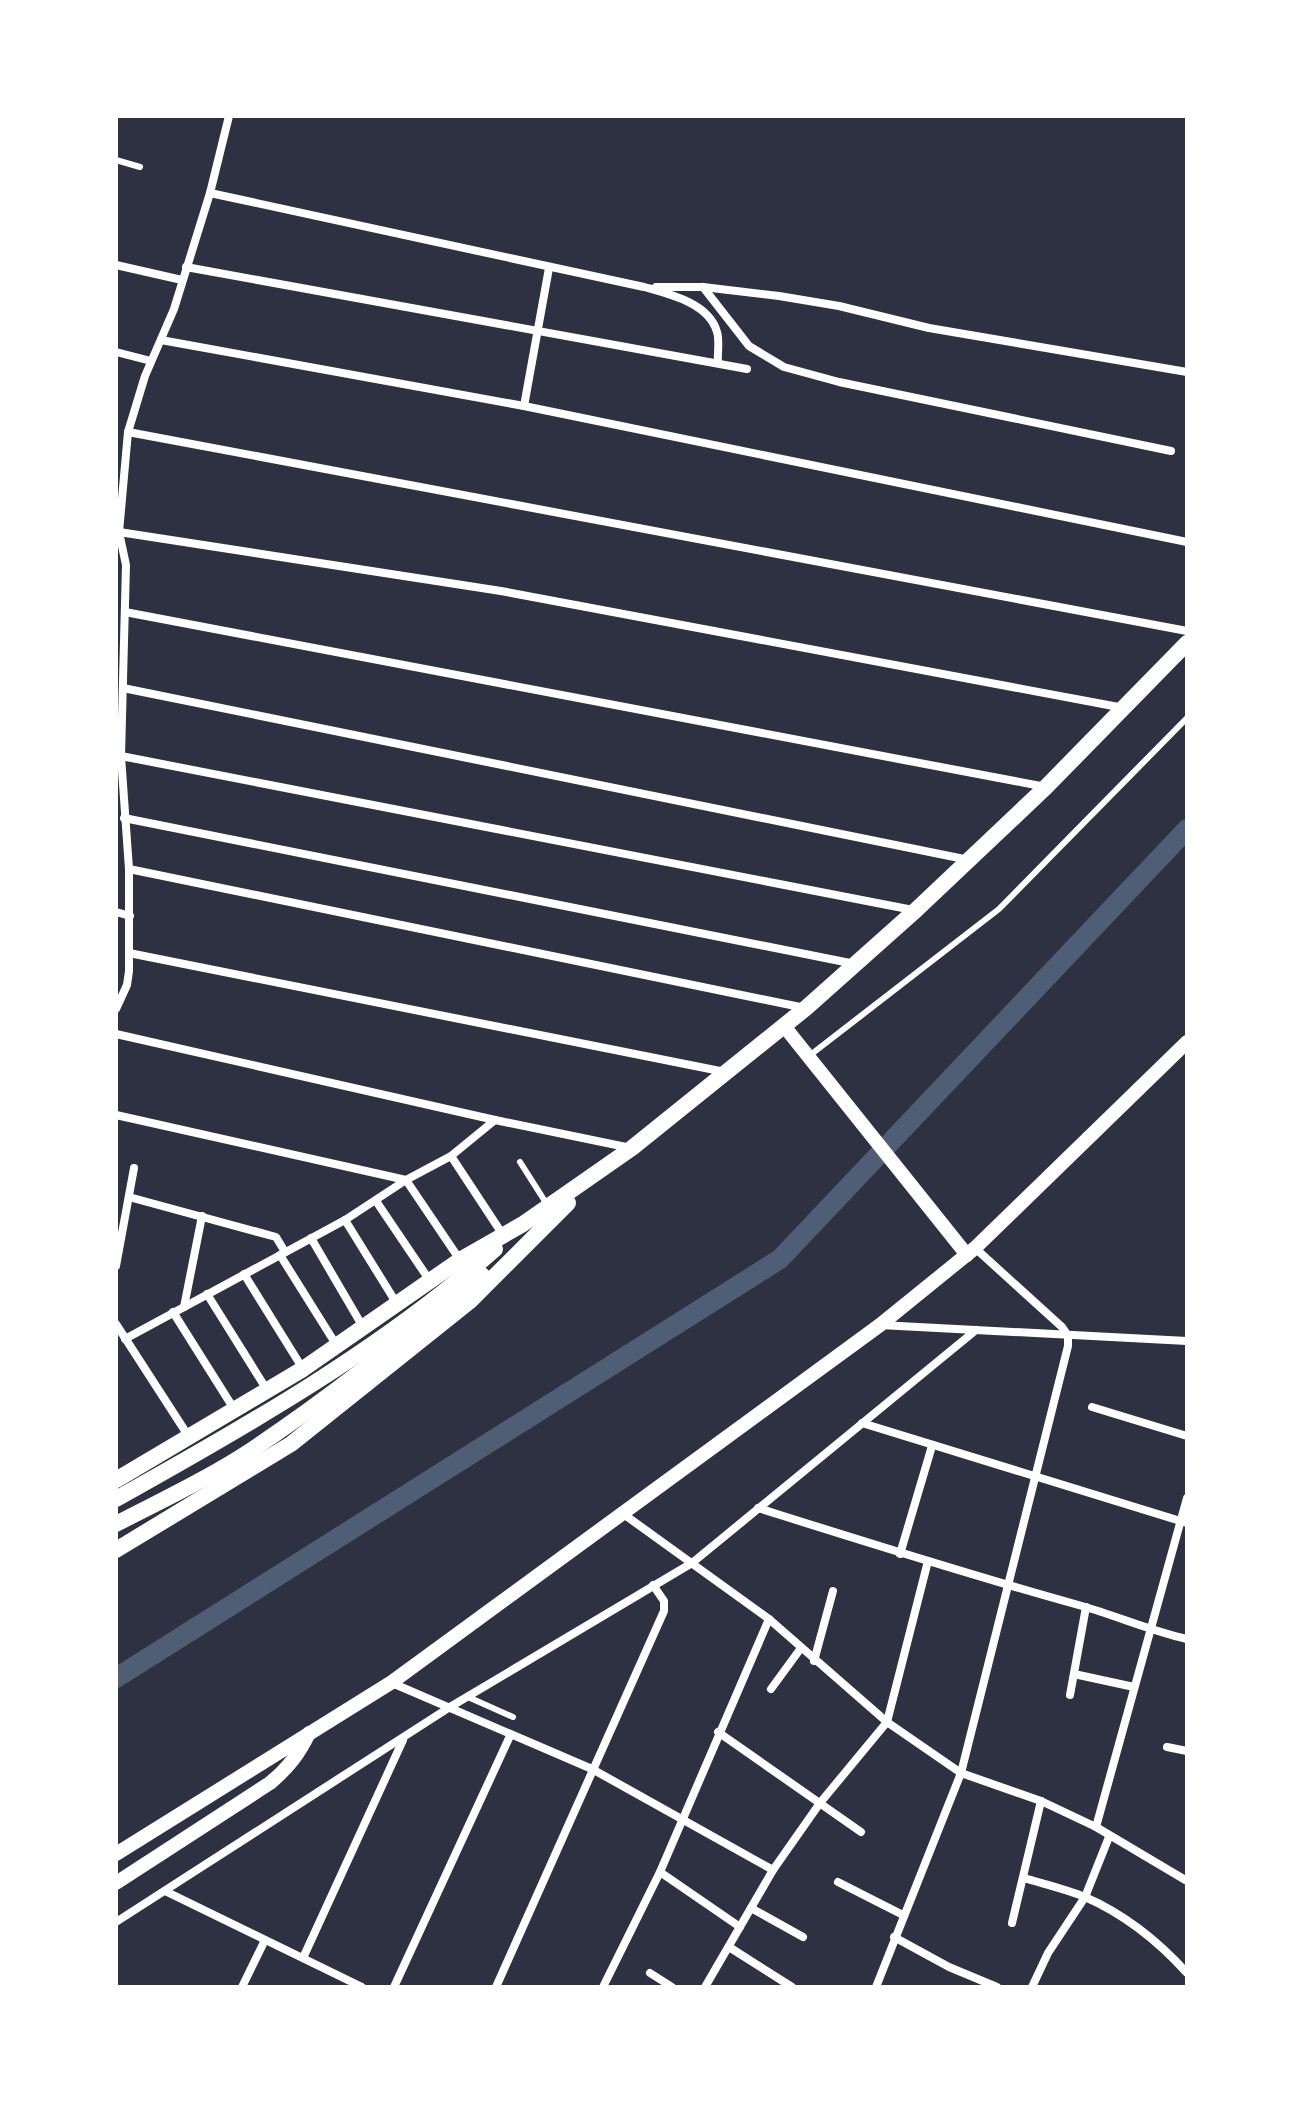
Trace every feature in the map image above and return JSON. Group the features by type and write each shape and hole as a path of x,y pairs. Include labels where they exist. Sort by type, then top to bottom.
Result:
{"main road":[{"path":"116,1524 242,1456 344,1385 527,1231 806,1008 970,861 1187,643"},
{"path":"116,1550 291,1444 470,1301 549,1207 602,1171"},
{"path":"116,1480 303,1369 460,1260 503,1236 527,1231"},
{"path":"116,1499 216,1444 399,1325 527,1231"}],"street":[{"path":"116,1008 127,985 130,916 119,734 123,688 120,649 125,612 119,532 128,432 210,193 229,116"},
{"path":"210,193 683,298 707,316 717,331 718,363"},
{"path":"116,265 182,280"},
{"path":"186,267 747,369"},
{"path":"524,406 549,268"},
{"path":"644,287 703,287 839,306 929,328 1187,372"},
{"path":"703,287 749,346 784,367 839,382 1171,451"},
{"path":"161,340 524,406 1187,542"},
{"path":"116,352 151,361"},
{"path":"128,432 1187,631"},
{"path":"116,448 126,450"},
{"path":"119,532 501,591 1125,708"},
{"path":"125,612 1046,787"},
{"path":"123,688 970,861"},
{"path":"121,756 916,910"},
{"path":"122,823 855,965"},
{"path":"129,869 806,1008"},
{"path":"116,912 130,916"},
{"path":"129,953 725,1072"},
{"path":"784,1026 937,1218 971,1252 1062,1327 1068,1336 1036,1478 961,1773 876,1987"},
{"path":"116,1034 632,1148"},
{"path":"116,1854 392,1682 880,1325 971,1252 1187,1042"},
{"path":"116,1115 406,1180 460,1260"},
{"path":"125,1339 345,1220 406,1180 451,1156 495,1120"},
{"path":"451,1156 503,1236"},
{"path":"116,1266 134,1168"},
{"path":"129,1197 276,1237 337,1346"},
{"path":"376,1201 430,1282"},
{"path":"184,1307 202,1216"},
{"path":"345,1220 398,1305"},
{"path":"311,1238 364,1328"},
{"path":"244,1274 303,1369"},
{"path":"207,1294 267,1390"},
{"path":"173,1312 234,1410"},
{"path":"116,1324 189,1437"},
{"path":"880,1325 1187,1341"},
{"path":"116,1922 450,1707 692,1563 976,1330"},
{"path":"1092,1407 1187,1436"},
{"path":"862,1423 1184,1522"},
{"path":"900,1554 932,1446"},
{"path":"1096,1827 1150,1631 1184,1522 1187,1498"},
{"path":"758,1508 1009,1587 1086,1607 1150,1631 1187,1639"},
{"path":"622,1512 769,1619 887,1722 961,1773 1041,1801 1096,1827 1187,1881"},
{"path":"705,1987 773,1870 820,1803 887,1722 928,1561"},
{"path":"496,1987 664,1611 664,1601 653,1585"},
{"path":"814,1661 833,1591"},
{"path":"1070,1695 1086,1607"},
{"path":"603,1987 660,1872 769,1619"},
{"path":"771,1689 801,1648"},
{"path":"1074,1674 1134,1687"},
{"path":"392,1682 510,1736 592,1769 773,1870"},
{"path":"718,1732 861,1832"},
{"path":"116,1883 286,1769 300,1752 309,1733"},
{"path":"394,1987 510,1736"},
{"path":"303,1958 404,1738"},
{"path":"1167,1747 1187,1751"},
{"path":"1012,1923 1041,1801"},
{"path":"1032,1987 1048,1953 1085,1897 1109,1837"},
{"path":"660,1872 740,1927"},
{"path":"1024,1878 1085,1897 1149,1936 1187,1973"},
{"path":"838,1882 903,1915"},
{"path":"165,1891 362,1987"},
{"path":"751,1908 803,1937"},
{"path":"894,1937 949,1967 997,1987"},
{"path":"242,1987 265,1940"},
{"path":"729,1947 792,1987"},
{"path":"650,1973 672,1987"},
{"path":"335,1987 341,1976"}],"lane":[{"path":"116,160 140,167"},
{"path":"808,1057 999,909 1187,718"},
{"path":"520,1162 549,1207"},
{"path":"468,1697 513,1717"}],"waterway":[{"path":"116,1678 780,1259 1187,829"}]}
